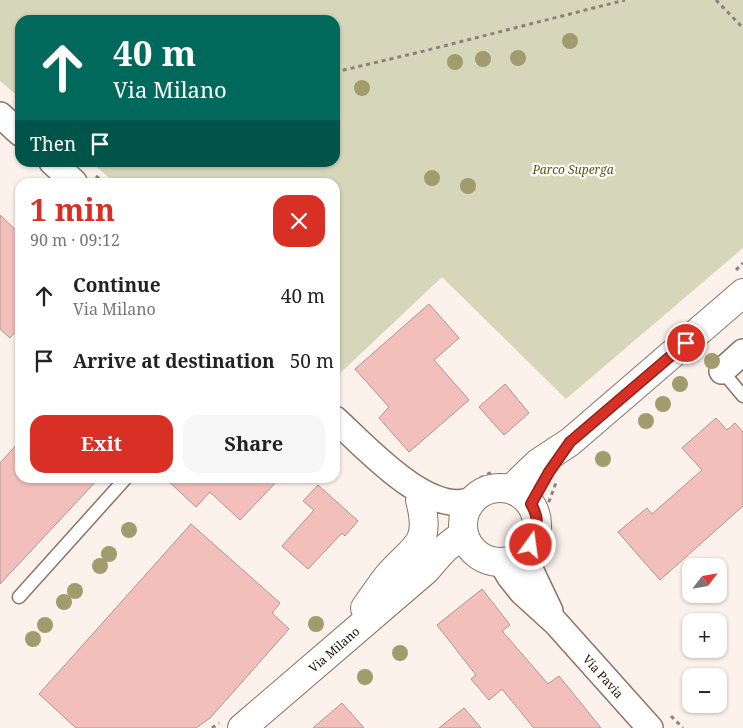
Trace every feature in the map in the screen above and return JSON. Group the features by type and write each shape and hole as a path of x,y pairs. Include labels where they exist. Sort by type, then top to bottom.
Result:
{"street":[{"path":"0,115 15,128"},
{"path":"58,167 70,178"},
{"path":"340,425 435,513 491,532 534,539 538,528 536,515 512,488 538,463 570,442 743,293"},
{"path":"722,371 743,352"},
{"name":"Via Milano","path":"242,728 426,570 453,540 491,532 486,490 503,487 512,488"},
{"path":"337,647 388,576 416,549 424,531 423,513 412,490"},
{"name":"Via Pavia","path":"491,532 510,577 522,592 660,721"}],"lane":[{"path":"722,371 743,396"},
{"path":"19,597 122,483"}],"path":[{"path":"340,71 625,0"},
{"path":"716,0 743,28"},
{"path":"491,532 548,507 557,479"},
{"path":"491,532 512,488"},
{"path":"660,721 683,728"}],"green space":[{"name":"Parco Superga","path":"0,0 743,0 743,248 566,399 442,277 340,373 340,178 109,178 97,167 340,167 340,15 15,15 15,94 0,81"}],"building":[{"path":"0,215 15,229 15,332 10,338 0,329"},
{"path":"429,304 459,338 434,360 469,400 409,452 379,418 389,407 355,369"},
{"path":"505,384 529,413 504,435 479,407"},
{"path":"716,418 727,430 735,423 743,432 743,506 685,558 682,558 682,560 660,580 618,532 647,508 652,514 702,470 682,448"},
{"path":"15,446 15,483 94,483 0,584 0,463"},
{"path":"170,483 275,483 240,520 210,492 196,507"},
{"path":"318,485 358,521 345,536 342,533 308,569 282,546 314,510 303,501"},
{"path":"191,524 280,603 272,613 289,629 210,718 196,728 76,728 39,694"},
{"path":"482,589 510,625 502,631 548,684 559,676 601,728 534,728 502,689 489,700 471,679 476,675 437,625"},
{"path":"342,703 364,728 313,728"},
{"path":"464,708 481,728 439,728"}],"route":[{"path":"531,545 538,528 536,515 531,504 549,472 570,442 686,343"}]}
